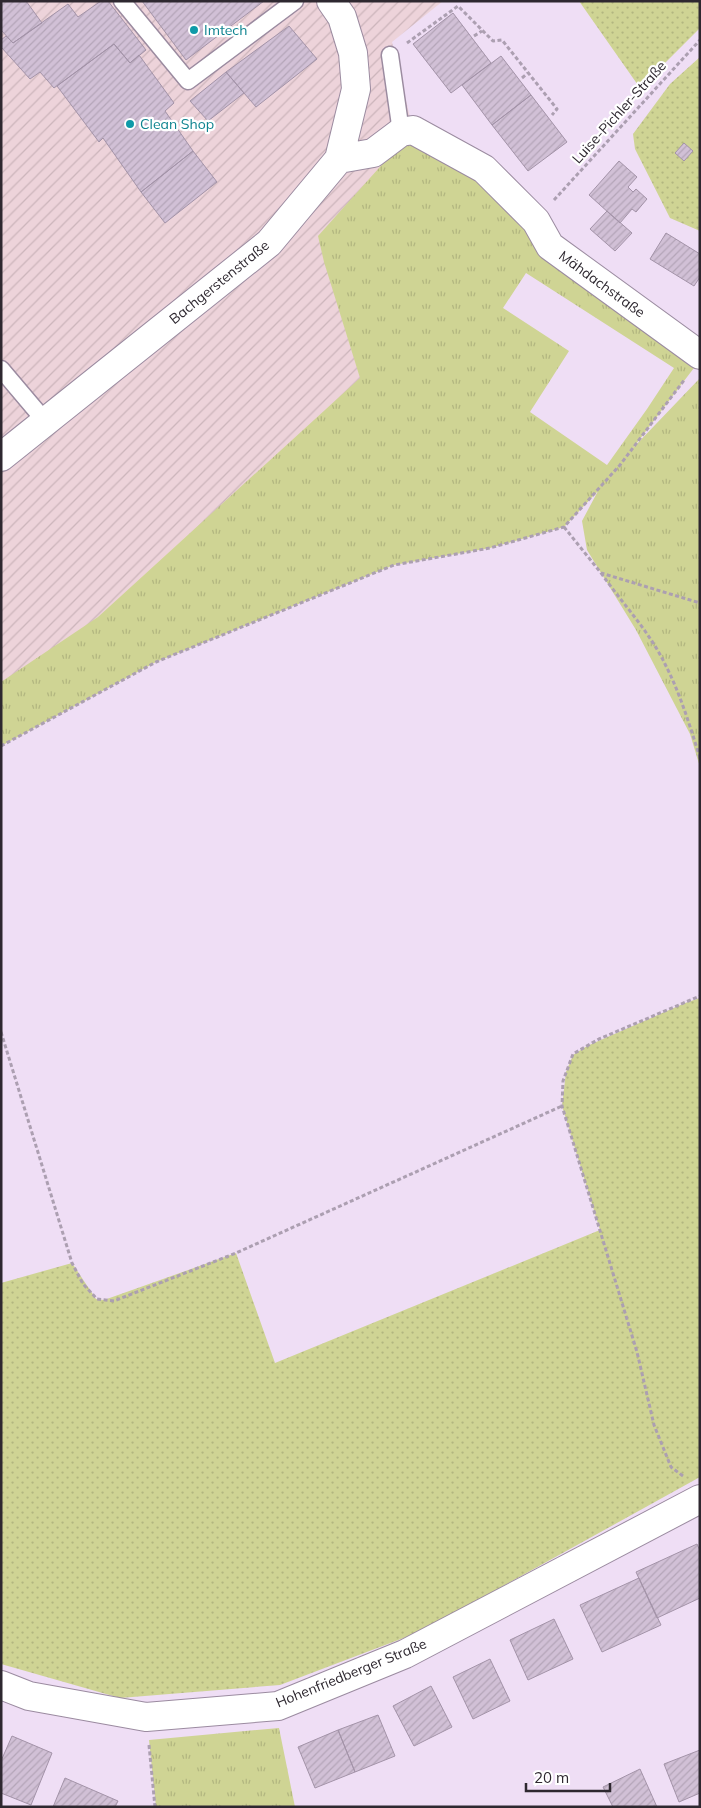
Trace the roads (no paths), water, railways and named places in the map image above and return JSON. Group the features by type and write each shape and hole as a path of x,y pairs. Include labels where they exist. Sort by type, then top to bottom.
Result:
{"street":[{"name":"Bachgerstenstraße","path":"1,457 268,243 339,159 356,89 353,53 342,17 331,1"},
{"name":"Mähdachstraße","path":"401,132 413,130 484,169 536,221 550,246 694,365"},
{"path":"339,159 373,153 401,132"},
{"name":"Hohenfriedberger Straße","path":"1,1685 29,1696 146,1717 278,1706 405,1654 700,1499"}],"lane":[{"path":"122,1 188,81 295,1"},
{"path":"390,55 401,132"},
{"path":"1,370 45,421"}],"place":[{"name":"Imtech","path":"194,30"},
{"name":"Clean Shop","path":"130,124"}]}
